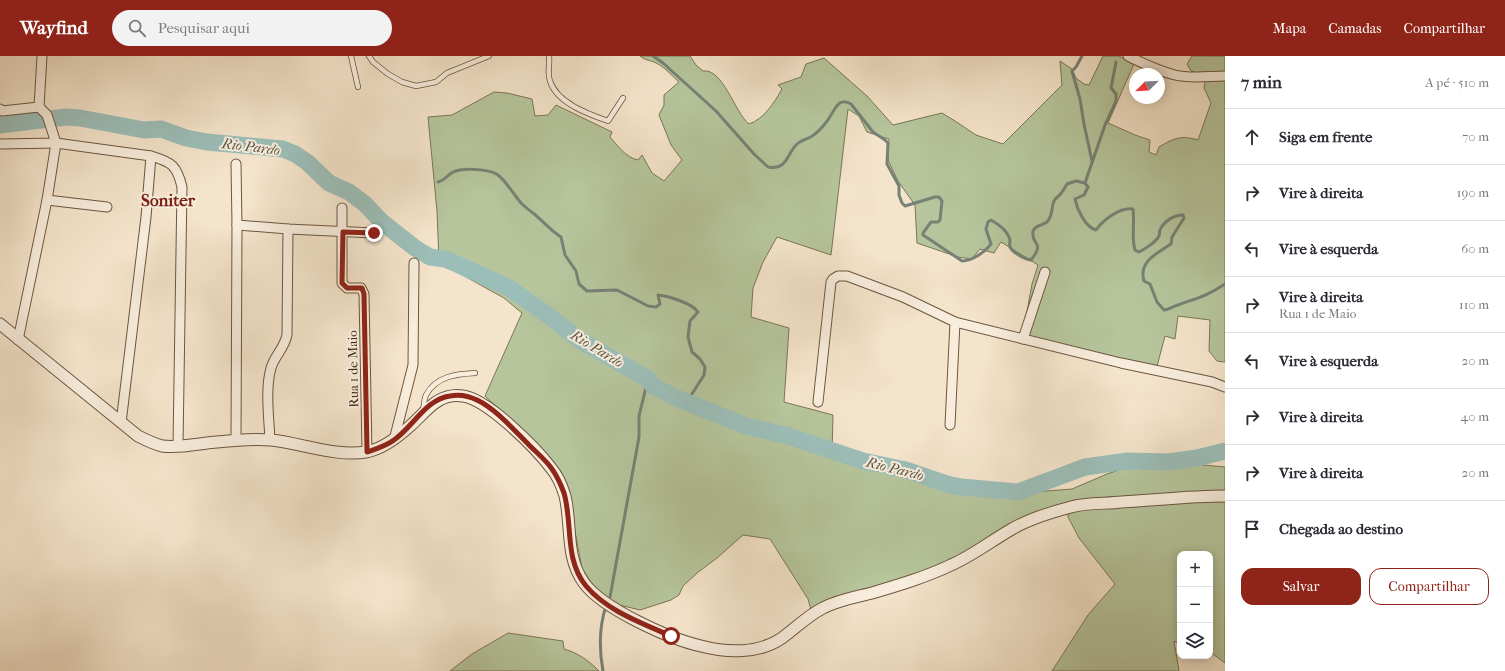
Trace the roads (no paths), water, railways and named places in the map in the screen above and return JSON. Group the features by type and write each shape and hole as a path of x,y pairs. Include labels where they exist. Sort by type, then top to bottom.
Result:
{"street":[{"path":"39,108 42,56"},
{"path":"1128,56 1175,75 1193,77 1225,76"},
{"path":"0,109 2,111 39,108 47,115 56,143 47,200 18,340"},
{"path":"0,144 56,143 152,156 166,160 174,166 179,175 182,187 178,446"},
{"path":"121,423 152,156"},
{"path":"236,164 236,440"},
{"path":"47,200 107,207"},
{"path":"342,208 343,232"},
{"path":"237,225 374,233"},
{"path":"270,440 268,398 271,370 273,362 286,343 287,335 288,229"},
{"name":"Rua 1 de Maio","path":"343,232 342,283 347,288 360,288 364,291 365,300 367,452"},
{"path":"394,440 413,365 414,263"},
{"path":"1023,339 1045,272"},
{"path":"818,402 831,282 833,279 843,276 868,283 902,296 955,322 1121,363 1212,382 1225,388"},
{"path":"950,425 955,322"},
{"path":"0,324 138,436 162,446 178,446 236,440 270,440 338,452 367,452 394,440 432,404 440,399 462,395 476,400 487,406 513,428 543,458 559,480 564,493 567,508 569,539 573,562 578,574 591,591 613,608 637,621 671,636 701,646 727,650 748,650 770,645 824,607 915,580 952,565 1015,527 1075,505 1225,496"}],"lane":[{"path":"351,56 358,87"},
{"path":"369,56 373,62 388,74 402,82 416,86 436,82 447,73 489,56"},
{"path":"549,56 548,71 552,87 573,107 608,121 623,98"},
{"path":"422,413 426,395 435,385 445,378 456,374 475,372"}],"waterway":[{"path":"653,56 663,63 716,111 754,154 768,167 783,164 796,145 813,136 822,128 841,102 851,104 873,132 888,143 887,164 899,186 899,195 902,203 905,206 935,197 939,197 942,201 940,220 938,222 931,222 923,235 962,261 978,256 991,244 986,229 988,222 991,220 1004,229 1010,238 1010,247 1019,255 1031,260 1038,246 1034,240 1033,230 1049,220 1054,201 1067,184 1076,181 1085,183"},
{"path":"1082,56 1072,71 1080,99 1092,161"},
{"path":"1085,183 1105,125 1116,101 1116,94 1111,88 1116,62"},
{"name":"Rio Pardo","path":"0,125 66,117 80,118 144,130 161,129 186,138 207,142 283,149 295,154 307,162 329,183 349,192 365,204 382,222 415,248 430,257 445,259 509,288 581,341 648,379 653,386 679,399 746,426 788,436 863,461 906,470 947,484 961,487 1018,492 1085,467 1128,461 1168,462 1197,458 1225,451"},
{"path":"438,182 453,172 460,170 471,169 494,173 504,181 522,204 561,237 565,255 576,271 579,284 587,291 617,290 648,306 656,307 660,304 658,295 680,300 695,309 698,312 690,321 688,337 692,352 700,359 705,367 704,375 690,397 692,405"},
{"path":"1085,183 1088,187 1084,195 1075,199 1085,222 1096,230 1103,222 1117,212 1133,209 1134,245 1135,250 1139,252 1155,241 1159,236 1162,227 1167,221 1176,216 1183,215 1184,218 1172,237 1171,244 1150,258 1144,268 1144,281 1150,284 1157,302 1164,310 1202,296 1225,284"},
{"path":"610,597 639,437 639,416 648,379"},
{"path":"603,671 600,638 606,606"}],"district":[{"name":"Soniter","path":"168,200"}]}
